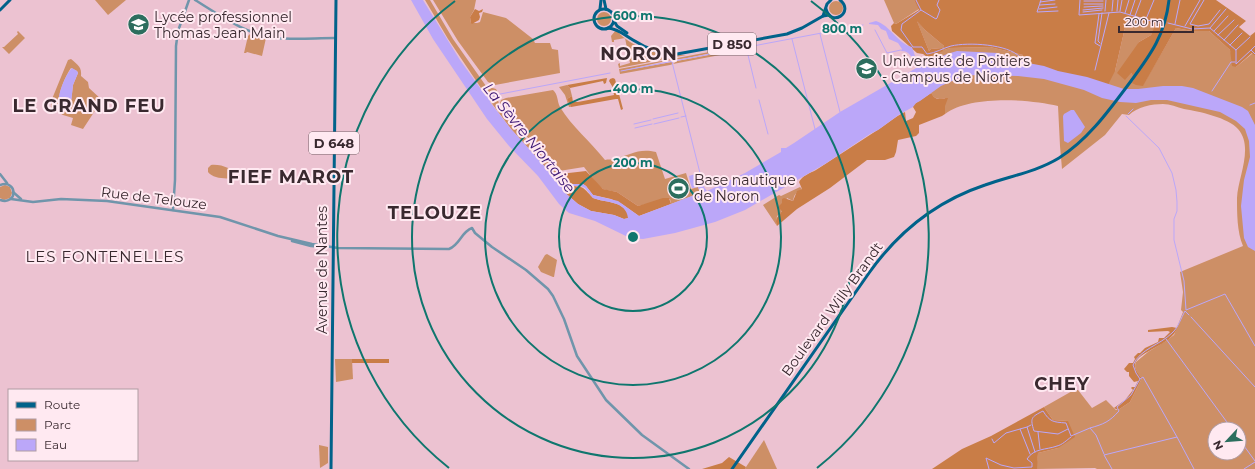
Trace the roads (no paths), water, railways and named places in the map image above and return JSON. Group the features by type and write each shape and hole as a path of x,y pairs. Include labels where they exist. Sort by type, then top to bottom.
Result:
{"main road":[{"path":"0,10 10,0"},
{"name":"Avenue de Nantes","path":"331,469 336,0"},
{"path":"603,0 606,9"},
{"path":"600,9 606,9 612,13 614,20 612,25 608,28 600,28 594,22 594,15 600,9 603,0"},
{"path":"823,16 830,0"},
{"path":"840,0 845,6"},
{"path":"826,9 829,15 834,18 841,16 844,12 845,0"},
{"name":"Boulevard Willy Brandt","path":"732,469 886,251 903,233 932,210 957,196 987,184 1029,172 1058,159 1081,141 1106,113 1155,48 1167,18 1169,0"},
{"name":"D 850","path":"608,28 617,30 648,49 668,54 682,54 786,34 808,25 823,16 829,15"},
{"name":"D 850","path":"614,20 616,26 639,44"}],"street":[{"path":"174,210 176,46 178,31 189,0"},
{"path":"195,0 242,28 259,34 277,38 335,38"},
{"path":"0,174 0,184 7,184"},
{"path":"0,174 7,184 11,186 13,192 22,199"},
{"path":"11,199 13,192"},
{"name":"Rue de Telouze","path":"0,200 6,202 11,199 22,199 33,202 61,199 107,201 174,210 220,217 311,246 449,249 455,247 466,232 472,228 475,233 492,247 526,270 548,289 564,319 570,342 577,356 606,400 642,435 689,469"}],"water":[{"path":"411,0 423,0 460,60 483,92 488,94 496,93 497,95 490,98 490,102 511,129 561,186 568,184 583,184 593,195 618,201 639,216 700,193 698,187 692,188 689,176 701,172 704,187 707,191 745,173 781,152 781,148 786,148 840,112 918,67 918,64 907,52 901,51 902,49 898,43 889,39 886,31 881,29 878,25 869,24 876,21 886,26 902,42 912,47 916,59 923,63 957,51 998,53 1023,62 1087,77 1124,89 1163,86 1182,86 1193,88 1242,107 1248,111 1255,125 1255,251 1248,247 1244,238 1241,206 1244,180 1250,157 1249,141 1245,129 1236,121 1220,112 1167,100 1151,100 1136,103 1120,102 1102,98 1084,90 1044,79 1018,76 977,75 963,76 941,86 916,103 913,107 825,164 745,210 715,222 675,233 643,239 630,238 595,221 569,213 559,204 538,176 509,146 487,119 433,39","holes":["568,186 581,186 585,188 593,198 619,205 626,212 628,218 624,219 614,215 591,211 578,204 562,189"]},
{"path":"72,68 78,73 73,85 71,104 65,109 60,104 59,98 63,84"},
{"path":"1071,110 1074,110 1085,127 1081,133 1068,143 1064,141 1063,116"}],"waterway":[{"path":"916,0 921,10"},
{"path":"939,0 937,5 940,10 936,19 921,10 902,24 901,30 913,47 922,47 927,54 951,46 967,44 987,45 1007,49 1020,57 1020,61"},
{"path":"1041,0 1037,12 1058,11"},
{"path":"1040,2 1055,0"},
{"path":"1080,0 1079,15 1120,12 1151,21 1162,22"},
{"path":"1105,11 1106,0"},
{"path":"1112,11 1113,0"},
{"path":"1117,11 1118,0"},
{"path":"1120,11 1122,0"},
{"path":"1125,13 1129,0"},
{"path":"1130,15 1135,0"},
{"path":"1135,16 1141,0"},
{"path":"1146,19 1154,0"},
{"path":"1175,24 1180,0"},
{"path":"1185,26 1200,0"},
{"path":"1204,0 1190,24 1198,26 1209,24 1220,10"},
{"path":"1084,1 1103,1"},
{"path":"1040,5 1055,4"},
{"path":"1084,4 1103,4"},
{"path":"1084,7 1103,6"},
{"path":"1039,9 1057,7"},
{"path":"1083,10 1103,8"},
{"path":"1210,28 1226,9"},
{"path":"1083,12 1102,10"},
{"path":"1100,43 1098,41 1102,13"},
{"path":"1095,70 1109,13"},
{"path":"1099,14 1095,43 1100,46"},
{"path":"1214,31 1228,16"},
{"path":"1218,35 1234,20"},
{"path":"1168,23 1192,29 1210,28 1236,50 1236,64 1251,50 1255,54"},
{"path":"854,27 863,25"},
{"path":"1224,40 1238,25"},
{"path":"621,71 848,28"},
{"path":"875,30 887,53 901,50"},
{"path":"1230,45 1242,33"},
{"path":"820,34 840,112"},
{"path":"1236,50 1250,37"},
{"path":"792,39 815,129"},
{"path":"1251,50 1255,46"},
{"path":"748,55 756,88"},
{"path":"672,62 700,173"},
{"path":"1212,91 1231,62 1235,62"},
{"name":"La Sèvre Niortaise","path":"495,95 610,73"},
{"path":"759,100 768,134"},
{"path":"1250,105 1255,103"},
{"path":"1128,114 1133,109"},
{"path":"653,119 678,113"},
{"path":"681,117 686,116"},
{"path":"1126,116 1159,148 1172,173 1177,202 1177,211 1174,219 1174,240 1184,281 1186,310 1225,294 1255,346"},
{"path":"654,124 679,118"},
{"path":"634,124 651,120"},
{"path":"635,128 652,124"},
{"path":"1177,437 1143,377 1140,379 1133,365 1140,355 1174,331 1185,311 1189,315"},
{"path":"1191,317 1255,387"},
{"path":"1166,339 1226,421"},
{"path":"1104,454 1096,435 1090,428 1112,418 1119,411 1117,407 1131,395 1140,379"},
{"path":"1068,429 1058,434 1034,431 1032,418 1043,411 1052,421 1066,423 1071,436 1090,428"},
{"path":"1031,425 1027,427 1035,452"},
{"path":"1027,427 1020,429 1030,454"},
{"path":"992,439 994,443 1006,433 1020,429"},
{"path":"1038,432 1040,449"},
{"path":"989,469 986,458 1001,465 1014,468 1032,467 1032,463 1027,459 1030,455 1037,451 1059,445 1071,437"},
{"path":"1112,469 1104,455 1177,437 1194,469"},
{"path":"1247,450 1255,461"},
{"path":"1244,469 1255,462"}],"place":[{"name":"Lycée professionnel Thomas Jean Main","path":"139,25"},
{"name":"Université de Poitiers - Campus de Niort","path":"867,69"},
{"name":"Base nautique de Noron","path":"679,188"}],"district":[{"name":"NORON","path":"639,54"},
{"name":"LE GRAND FEU","path":"89,106"},
{"name":"FIEF MAROT","path":"291,177"},
{"name":"TELOUZE","path":"435,213"},
{"name":"LES FONTENELLES","path":"105,257"},
{"name":"CHEY","path":"1062,384"}]}
